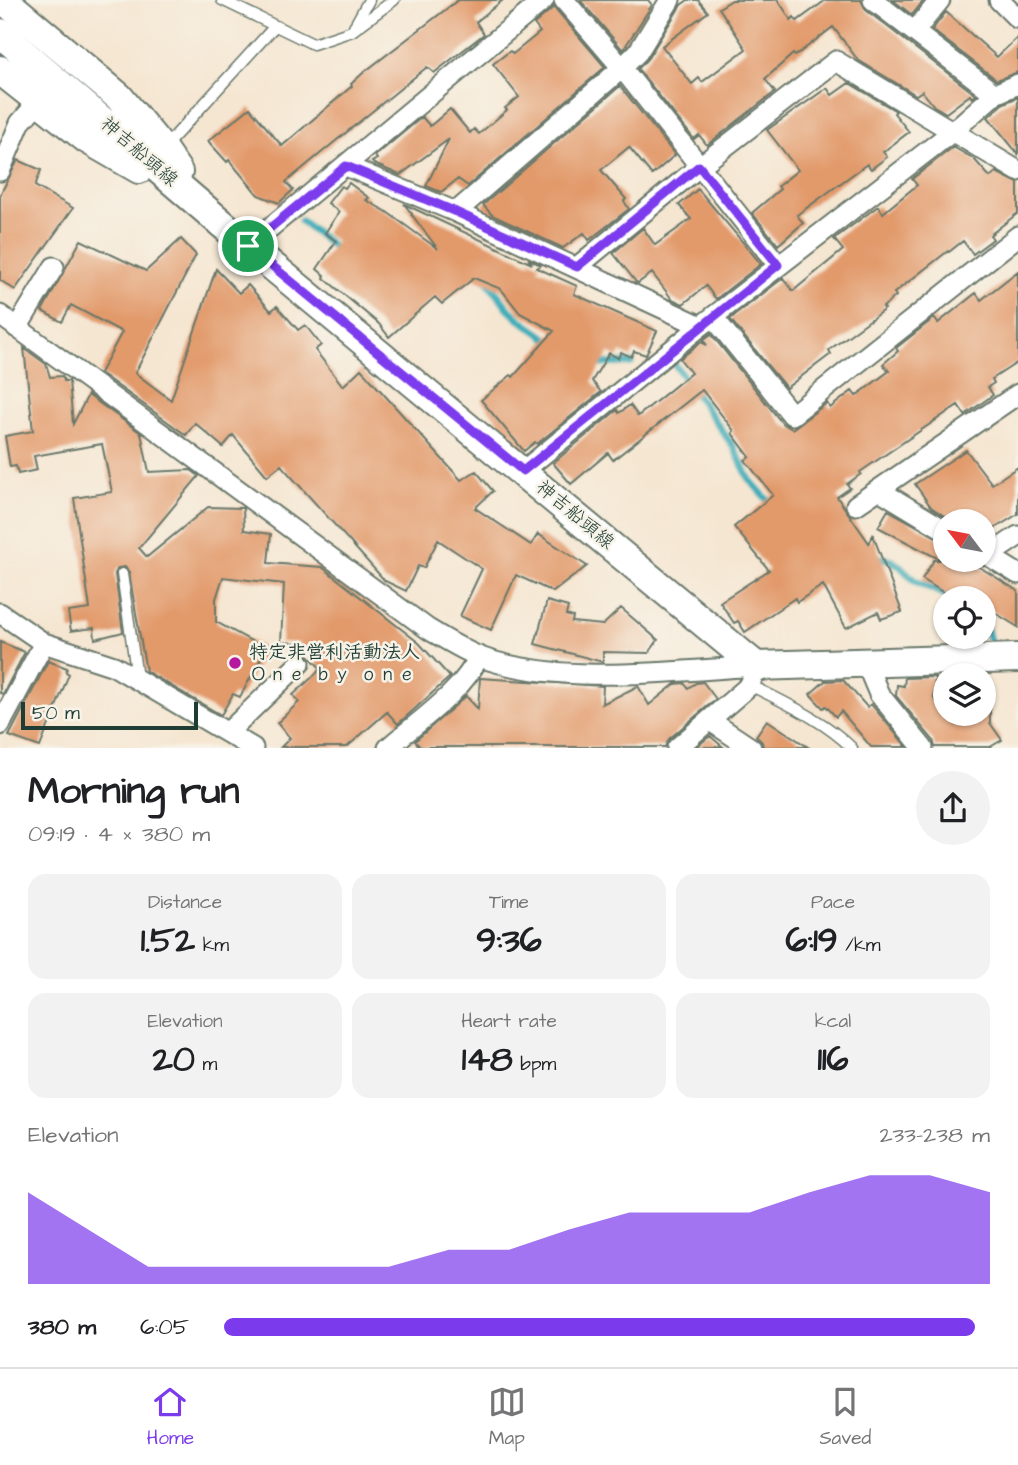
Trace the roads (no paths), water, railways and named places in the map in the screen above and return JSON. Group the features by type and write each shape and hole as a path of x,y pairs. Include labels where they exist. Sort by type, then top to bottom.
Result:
{"main road":[{"path":"4,0 119,97 163,149 199,204"},
{"name":"神吉船頭線","path":"0,33 248,246 523,471 753,675"},
{"path":"0,70 87,139 199,204"},
{"path":"753,675 866,663 1018,658"}],"street":[{"path":"248,246 544,0"},
{"path":"564,0 622,68 778,265"},
{"path":"456,212 622,68 638,52 670,0"},
{"path":"873,0 995,94"},
{"path":"915,31 940,0"},
{"path":"1001,1 1017,18"},
{"path":"577,267 699,166 836,61 1018,171"},
{"path":"523,471 778,265 952,132 995,94 1018,85"},
{"path":"0,171 20,123 38,102"},
{"path":"346,166 708,322 792,415 1018,236"},
{"path":"17,328 54,267"},
{"path":"0,315 428,629 479,656 517,667 581,672 753,675"},
{"path":"856,505 1018,394"},
{"path":"879,490 933,523"},
{"path":"996,548 1018,536"},
{"path":"996,560 1018,574"},
{"path":"0,613 44,643 114,666 137,678 253,747"},
{"path":"0,725 44,643"},
{"path":"388,747 441,702 474,668 479,656"},
{"path":"228,732 300,663"},
{"path":"866,663 879,694 923,747"},
{"path":"677,747 709,720 753,675"},
{"path":"709,720 751,747"}],"lane":[{"path":"222,0 313,44 352,31 394,0"},
{"path":"352,31 369,0"},
{"path":"163,149 275,26"},
{"path":"122,574 137,678"},
{"path":"753,675 852,747"}],"waterway":[{"path":"301,221 339,251"},
{"path":"485,278 509,309 555,344"},
{"path":"673,362 733,446 750,480 772,505"},
{"path":"595,364 631,363"},
{"path":"876,562 881,558 891,560 915,581 933,589"}],"place":[{"name":"特定非営利活動法人 Ｏｎｅ ｂｙ ｏｎｅ","path":"235,663"}]}
